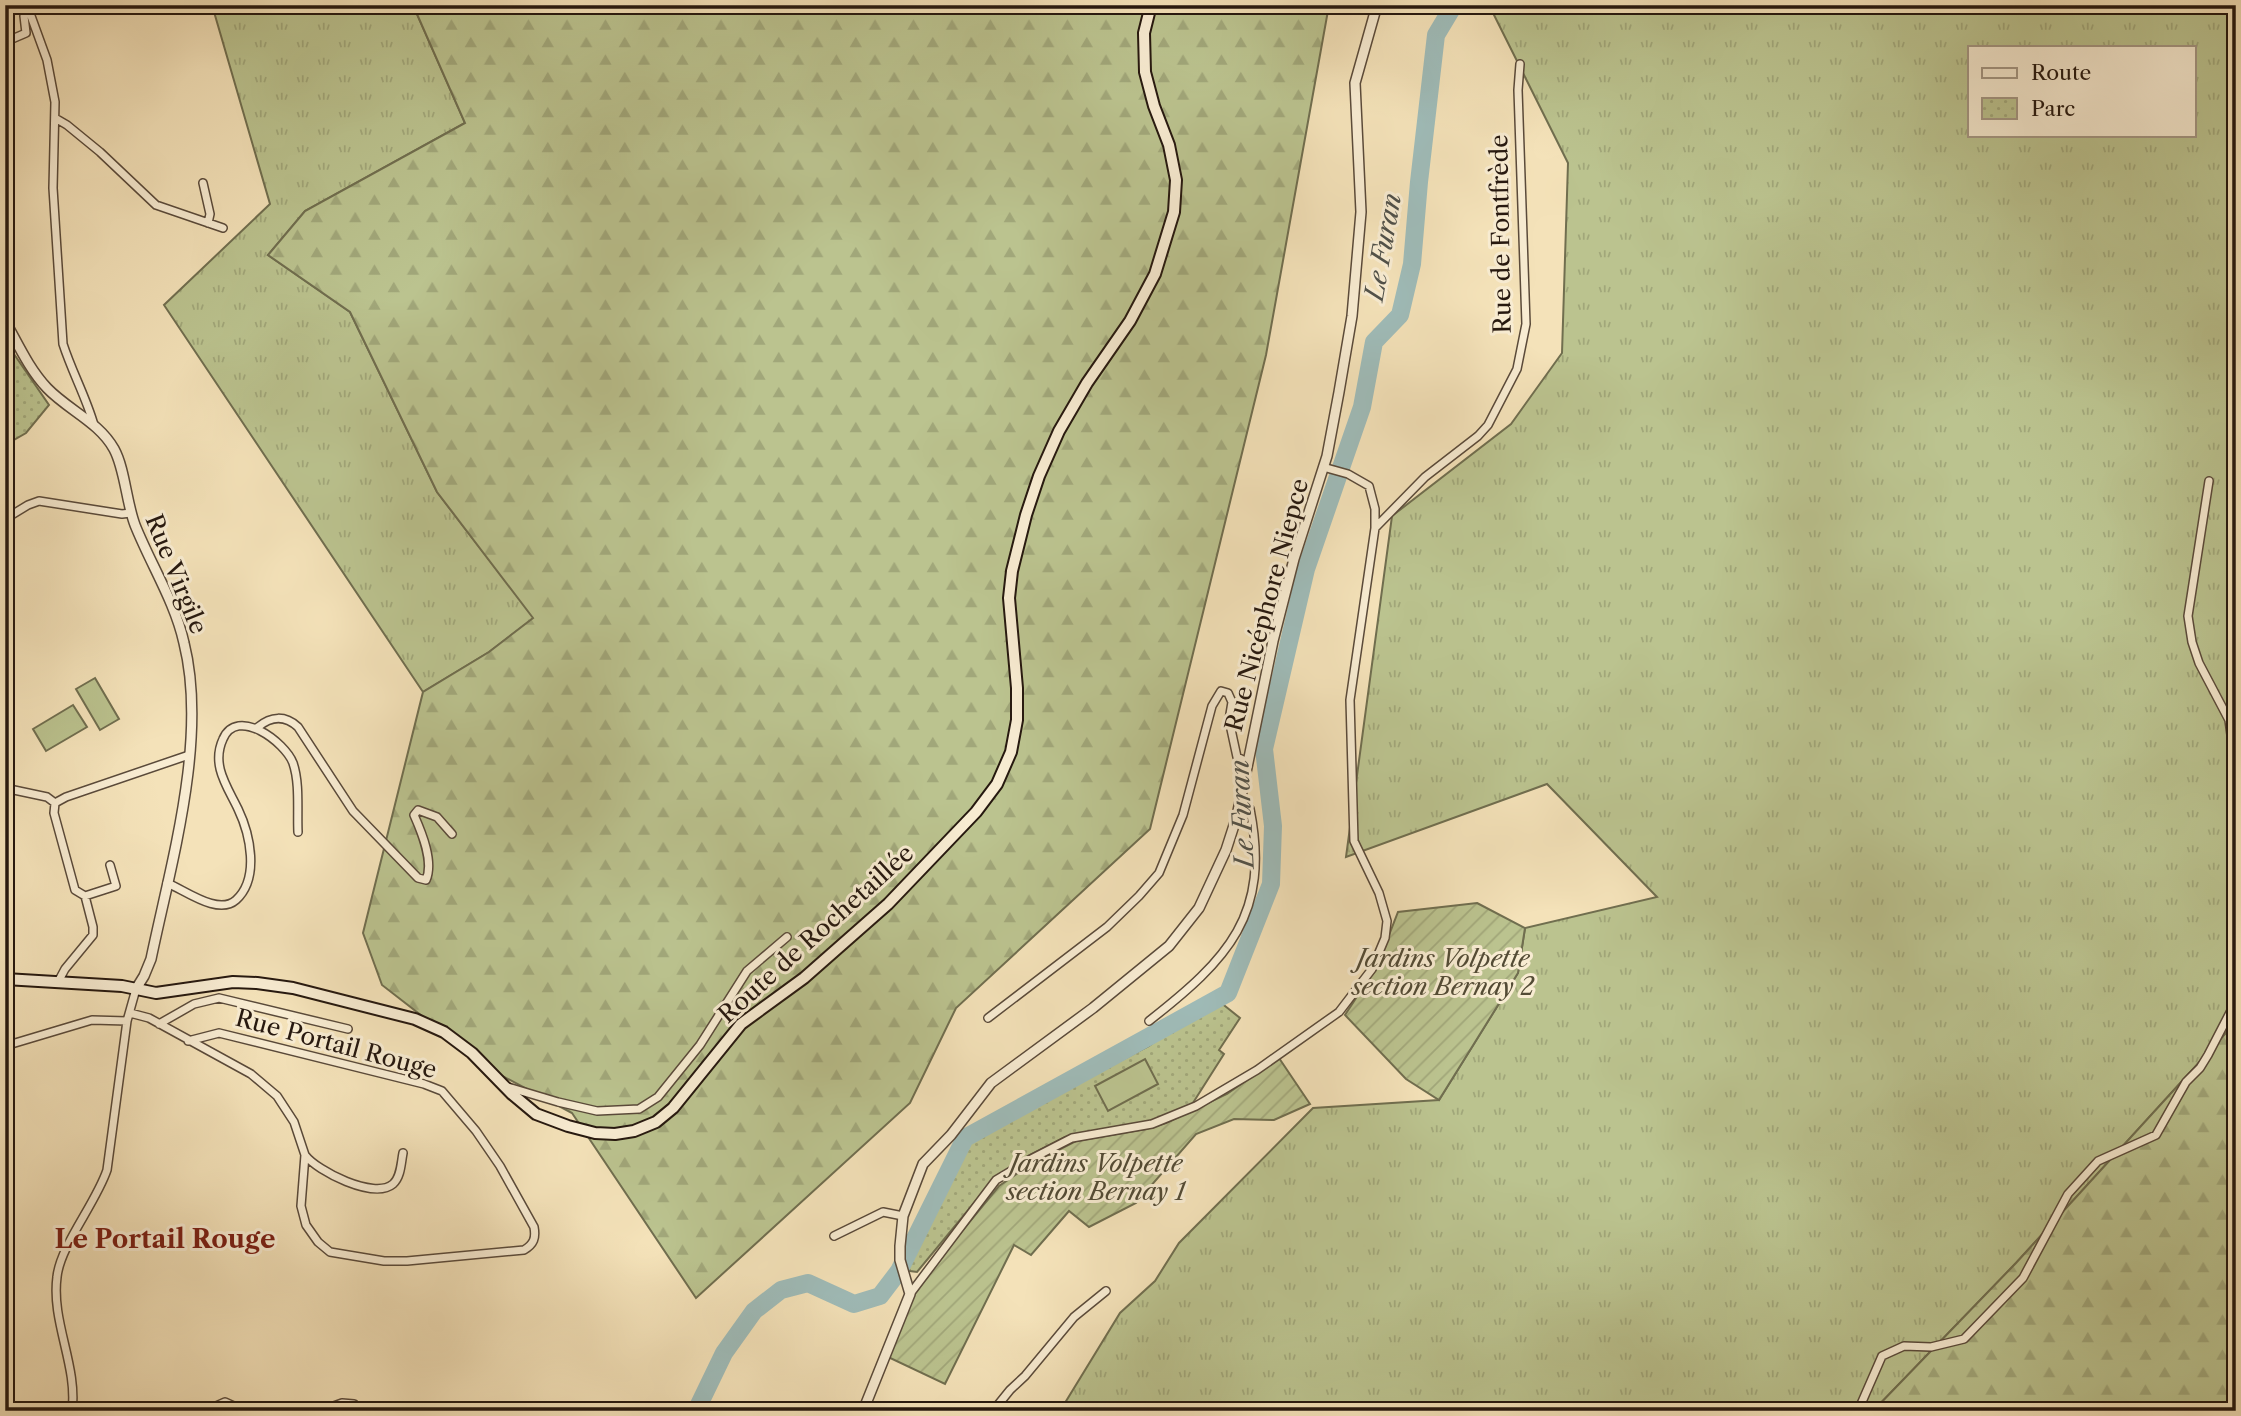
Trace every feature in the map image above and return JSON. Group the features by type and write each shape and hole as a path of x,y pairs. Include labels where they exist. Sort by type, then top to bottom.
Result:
{"main road":[{"name":"Route de Rochetaillée","path":"6,979 121,986 156,993 213,983 257,983 293,988 415,1019 444,1032 472,1053 503,1086 536,1114 568,1126 595,1133 634,1131 656,1122 673,1108 741,1024 804,978 888,904 976,812 997,784 1012,752 1017,720 1017,688 1009,598 1012,570 1026,515 1039,476 1059,431 1087,383 1130,321 1155,274 1174,212 1176,180 1170,145 1154,106 1145,72 1144,33 1151,5"}],"street":[{"name":"Rue Nicéphore Niepce","path":"910,1294 900,1260 903,1216 923,1164 951,1135 991,1083 1093,1008 1169,946 1199,908 1229,843 1273,641 1294,559 1327,468 1352,316 1359,253 1360,163 1355,83 1377,5"},
{"path":"5,43 26,33 26,7"},
{"path":"26,7 47,60 55,102 53,188 63,344 70,367 89,406 94,425"},
{"name":"Rue de Fontfrède","path":"1376,528 1424,477 1478,436 1488,425 1517,369 1525,324 1518,90 1520,64"},
{"path":"55,118 100,152 156,205 223,228"},
{"path":"203,183 210,214 208,223"},
{"name":"Rue Virgile","path":"5,321 34,372 48,390 94,425 116,451 131,513 184,641 191,695 189,755 181,816 151,958 135,989"},
{"path":"863,1411 910,1294 996,1180 1072,1138 1152,1124 1196,1106 1257,1070 1339,1012 1372,969 1385,938 1387,921 1380,894 1354,841 1350,700 1376,528 1375,509 1368,486 1348,474 1327,468"},
{"path":"2208,481 2188,616 2199,663 2229,720 2236,771"},
{"path":"5,519 39,501 122,514 131,513"},
{"path":"2229,720 2234,706 2232,677 2236,664"},
{"path":"988,1018 1107,927 1159,873 1183,815 1212,706 1221,691 1228,693 1232,702 1229,720 1237,758 1247,762"},
{"path":"258,727 265,721 278,717 290,720 298,727 353,811 418,878 426,880 429,872 422,834 414,815 418,810 437,817 452,834"},
{"path":"167,883 206,903 231,903 239,898 250,873 251,861 239,810 225,787 220,772 220,754 223,738 230,729 240,725 258,727 285,750 293,762 298,832"},
{"path":"55,803 189,755"},
{"path":"14,790 47,797 55,803"},
{"path":"1149,1021 1180,997 1217,962 1245,919 1257,871 1256,836 1250,808 1240,801"},
{"path":"55,803 54,813 75,890 85,896 93,927 93,935 65,969 58,982"},
{"path":"85,896 116,886 110,865"},
{"path":"503,1086 597,1111 639,1109 658,1097 700,1045 747,971 787,937"},
{"path":"72,1411 74,1395 57,1300 57,1276 65,1252 101,1189 107,1170 135,989"},
{"path":"159,1024 194,1004 219,998 348,1029"},
{"path":"1858,1411 1882,1356 1904,1346 1931,1347 1964,1339 2023,1278 2067,1194 2098,1161 2155,1135 2186,1082 2208,1055 2236,1001"},
{"name":"Rue Portail Rouge","path":"5,1046 92,1020 129,1017 159,1024 188,1041 251,1074 276,1096 294,1122 305,1155 301,1206 306,1226 330,1252 384,1261 407,1261 524,1250 532,1245 536,1237 534,1227 500,1166 476,1131 442,1091 219,1033 188,1041"},
{"path":"305,1155 312,1165 344,1181 378,1189 391,1186 398,1177 403,1153"},
{"path":"834,1236 883,1212 903,1216"},
{"path":"993,1411 1073,1317 1106,1291"},
{"path":"214,1411 216,1406 225,1402 245,1411"},
{"path":"320,1411 342,1403 354,1404 355,1411"}],"green space":[{"path":"212,5 413,5 465,123 305,211 268,255 350,312 437,492 534,618 489,652 423,692 164,305 270,204"},
{"path":"413,5 1329,5 1266,355 1150,829 956,1008 910,1103 696,1298 572,1113 493,1071 382,985 363,933 423,692 489,652 533,618 437,492 350,312 268,255 305,211 465,123"},
{"path":"1489,5 2236,5 2236,1022 2016,1263 1873,1411 1060,1411 1120,1313 1155,1281 1179,1243 1313,1108 1439,1100 1518,973 1525,928 1657,897 1547,784 1346,857 1392,516 1511,424 1562,353 1568,163"},
{"path":"5,341 49,405 26,433 5,445"},
{"path":"95,678 119,719 100,730 76,689"},
{"path":"73,705 87,727 46,751 33,729"},
{"name":"Jardins Volpette section Bernay 2","path":"1477,903 1525,928 1518,973 1439,1100 1406,1079 1345,1015 1377,966 1398,912"},
{"path":"1220,1002 1240,1018 1219,1050 1224,1054 1191,1106 1160,1119 1065,1137 1020,1160 993,1180 917,1272 910,1271 908,1266 953,1169 959,1163 971,1138 1149,1046 1180,1023"},
{"path":"2236,1022 2236,1411 1873,1411 2016,1263"},
{"name":"Jardins Volpette section Bernay 1","path":"1279,1058 1310,1104 1274,1120 1234,1119 1196,1134 1136,1203 1089,1227 1069,1211 1031,1255 1014,1245 945,1384 888,1357 913,1296 999,1186 1031,1164 1076,1141 1166,1123 1227,1094"},
{"path":"1145,1059 1158,1084 1108,1111 1095,1086"}],"waterway":[{"name":"Le Furan","path":"696,1411 724,1353 754,1311 781,1290 808,1283 854,1304 880,1296 899,1271 965,1138 1228,993 1271,884 1273,826 1264,749 1306,569 1362,407 1374,342 1400,315 1412,264 1436,35 1454,5"}],"district":[{"name":"Le Portail Rouge","path":"165,1239"}]}
